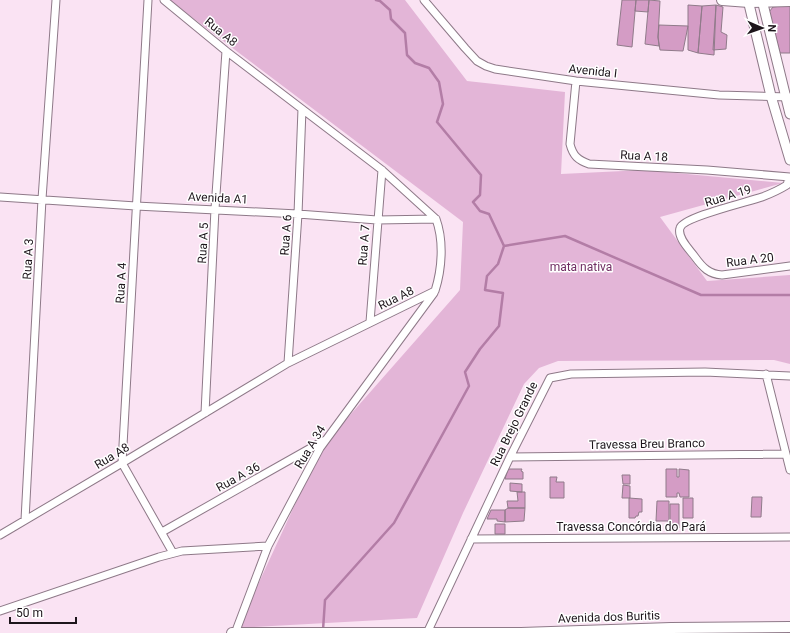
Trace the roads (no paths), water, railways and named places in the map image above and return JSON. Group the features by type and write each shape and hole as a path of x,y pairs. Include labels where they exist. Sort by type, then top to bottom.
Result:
{"main road":[{"path":"722,0 790,1"},
{"name":"Avenida dos Buritis","path":"235,633 521,633 790,626"}],"street":[{"name":"Rua A 3","path":"25,520 42,199 56,0"},
{"name":"Rua A 4","path":"122,464 148,0"},
{"name":"Rua A8","path":"164,0 302,110 382,170 436,219"},
{"name":"Avenida I","path":"424,0 477,61 486,66 576,81 719,94 788,97"},
{"path":"748,1 771,96 790,160"},
{"path":"762,1 788,97 790,114"},
{"name":"Rua A 5","path":"205,413 215,209 226,50"},
{"name":"Rua A 18","path":"576,81 570,144 572,152 580,161 589,164 707,170 790,177"},
{"name":"Rua A 6","path":"288,363 298,214 302,110"},
{"name":"Rua A 7","path":"370,322 382,170"},
{"name":"Rua A 19","path":"682,239 680,227 684,222 695,217 764,196 787,185 790,177"},
{"name":"Avenida A1","path":"0,197 377,220 436,219"},
{"path":"435,291 438,280 441,240 436,219"},
{"name":"Rua A 20","path":"682,239 703,268 715,274 722,275 790,266"},
{"name":"Rua A8","path":"0,535 122,464 288,363 435,291"},
{"name":"Rua A 34","path":"235,633 268,546 325,440 435,291"},
{"name":"Rua Brejo Grande","path":"427,633 510,457 550,378 571,374 705,372 790,376"},
{"path":"766,374 790,470"},
{"name":"Rua A 36","path":"162,532 325,440"},
{"name":"Travessa Breu Branco","path":"510,457 785,454"},
{"path":"122,464 173,553"},
{"name":"Travessa Concórdia do Pará","path":"471,540 790,537"},
{"path":"0,610 173,553 182,551 268,546"}],"waterway":[{"path":"323,630 325,600 394,523 469,386 465,372 480,349 499,326 503,293 485,290 487,276 498,264 504,246 489,214 480,211 473,202 480,195 481,175 437,122 443,104 439,82 429,68 415,63 407,55 405,33 391,19 390,10 380,1 376,0"},
{"path":"504,246 565,236 701,295 790,295"}],"park label":[{"name":"mata nativa","path":"581,267"}]}
